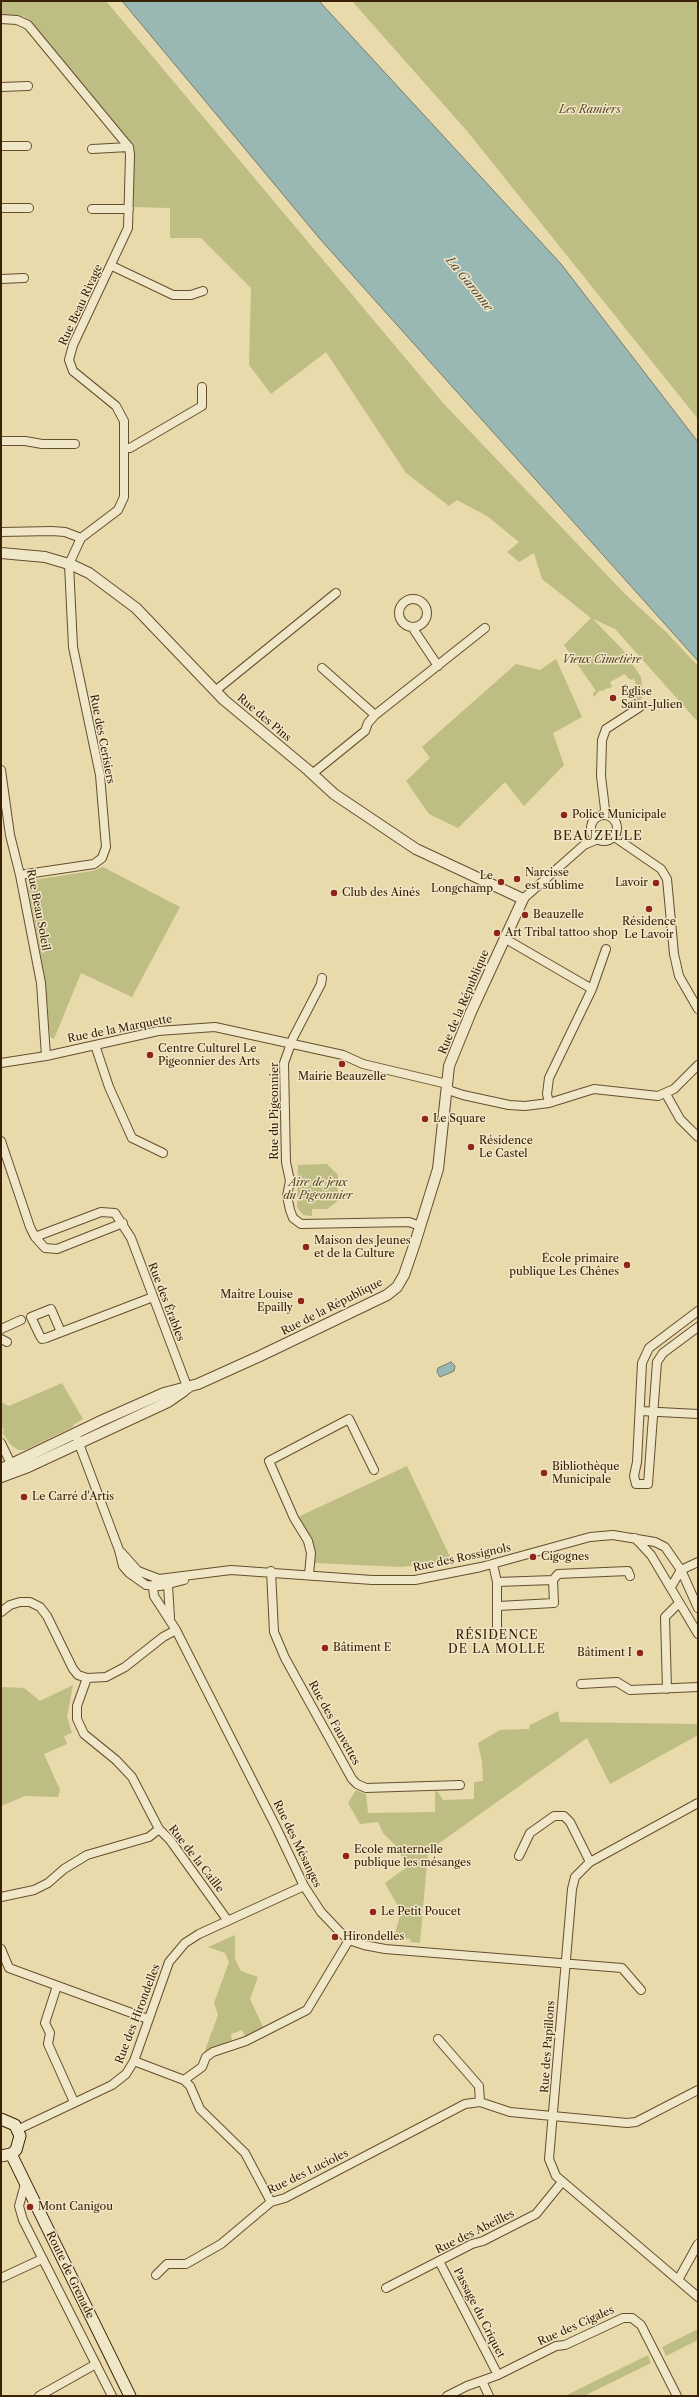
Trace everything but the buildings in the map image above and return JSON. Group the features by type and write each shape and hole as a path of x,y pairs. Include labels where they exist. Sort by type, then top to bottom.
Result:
{"main road":[{"path":"1,2119 10,2121 18,2129 20,2143 6,2155"},
{"name":"Route de Grenade","path":"6,2155 25,2184 130,2396"}],"street":[{"path":"1,19 17,20 28,25 128,147"},
{"path":"1,86 28,86"},
{"path":"1,146 27,146"},
{"path":"92,149 128,147"},
{"name":"Rue Beau Rivage","path":"81,538 118,510 124,497 124,421 116,406 73,371 69,360 73,345 112,266 128,228 130,210 128,147"},
{"path":"1,208 29,208"},
{"path":"92,209 130,210"},
{"path":"112,266 173,295 191,296 202,290"},
{"path":"1,279 24,278"},
{"path":"125,448 130,448 202,406 202,387"},
{"path":"1,441 25,441 42,444 75,444"},
{"path":"1,532 52,531 65,532 81,538 70,564"},
{"name":"Rue des Pins","path":"1,553 45,557 70,564 89,573 136,608 215,692 352,808 416,850 523,899"},
{"name":"Rue des Cerisiers","path":"20,875 94,864 102,858 106,848 100,775 73,647 70,564"},
{"path":"215,692 336,593"},
{"path":"412,627 438,666"},
{"path":"312,774 365,731 368,723 375,715 485,628"},
{"path":"322,668 375,715"},
{"path":"604,815 605,809 601,776 602,740 606,729 640,707"},
{"name":"Rue Beau Soleil","path":"1,770 10,835 20,875 41,983 46,1056"},
{"path":"523,899 584,844 598,839 606,840 613,836 616,832 613,819 604,815 596,818 591,825 592,833 598,839"},
{"path":"613,836 661,869 668,879 674,954 679,976 698,1009"},
{"name":"Rue de la République","path":"11,1464 28,1467 168,1402 188,1388 387,1296 397,1287 404,1275 438,1169 449,1066 456,1046 523,899"},
{"path":"504,938 592,989"},
{"path":"549,1103 547,1094 549,1078 592,989 606,949"},
{"path":"291,1042 321,984 322,978"},
{"name":"Rue de la Marquette","path":"1,1063 46,1056 158,1031 196,1027 230,1029 291,1042 343,1056 363,1064 443,1083 451,1091 463,1095 509,1105 535,1106 594,1089 650,1096 666,1094"},
{"name":"Rue du Pigeonnier","path":"291,1042 284,1063 286,1162 290,1181 288,1196 293,1218 301,1224 409,1222 420,1226"},
{"path":"95,1045 109,1087 132,1138 163,1153"},
{"path":"698,1065 666,1094 680,1119 695,1128 698,1137"},
{"path":"1,1141 34,1237 46,1248 57,1249 123,1224"},
{"name":"Rue des Érables","path":"34,1237 101,1212 115,1213 123,1224 188,1388"},
{"path":"61,1332 153,1297"},
{"path":"698,1311 654,1344 645,1355 642,1363 637,1462 634,1476 636,1484 648,1484 652,1412 657,1362 663,1353 698,1327"},
{"path":"1,1329 21,1320"},
{"name":"Rue de la République","path":"1,1469 75,1433 164,1393 188,1388"},
{"path":"640,1411 698,1414"},
{"path":"310,1575 310,1553 308,1541 294,1518 269,1461 349,1419 374,1470"},
{"path":"75,1433 119,1550 123,1566 128,1573 146,1585 153,1587 168,1585"},
{"path":"1,1443 11,1464"},
{"name":"Rue de la République","path":"1,1477 11,1464"},
{"name":"Rue des Rossignols","path":"159,1579 196,1576 231,1570 271,1571 372,1580 415,1580 493,1564 590,1537 613,1535 655,1542 665,1548 681,1570 697,1602"},
{"path":"635,1538 652,1555 698,1634"},
{"path":"119,1550 138,1571 159,1579 168,1585"},
{"path":"671,1587 681,1570 698,1562"},
{"path":"493,1564 497,1582 497,1635"},
{"name":"Rue des Fauvettes","path":"271,1571 274,1632 286,1658 357,1784 366,1788 460,1785"},
{"path":"498,1606 554,1603 553,1580 558,1574 628,1571 630,1576"},
{"name":"Rue des Rossignols","path":"168,1585 196,1576"},
{"path":"153,1587 159,1579"},
{"path":"497,1582 553,1580"},
{"name":"Rue des Mésanges","path":"168,1585 170,1618"},
{"name":"Rue des Mésanges","path":"153,1587 154,1596 170,1618 271,1815 304,1886 321,1912 349,1940 364,1946 385,1949 622,1968 641,1990"},
{"path":"1,1612 10,1605 20,1602 30,1602 40,1607 47,1616 73,1669 78,1675 87,1678 106,1677 125,1667 163,1637 176,1630"},
{"path":"667,1689 665,1617 679,1603 697,1602"},
{"name":"Rue de la Caille","path":"87,1678 77,1706 80,1728 84,1734 116,1760 132,1777 159,1829 170,1840 228,1921"},
{"path":"581,1684 617,1682 630,1690 698,1687"},
{"name":"Rue des Papillons","path":"698,1803 590,1862 575,1877 572,1889 554,2115 549,2159 556,2176 562,2182 698,2297"},
{"path":"519,1856 530,1833 554,1816 564,1816 570,1822 590,1862"},
{"path":"1,1898 34,1890 48,1883 64,1869 87,1855 149,1838 159,1829"},
{"name":"Rue des Hirondelles","path":"18,2129 112,2085 126,2074 134,2061 170,1962 185,1943 199,1934 304,1886"},
{"path":"184,2080 202,2068 206,2057 213,2052 246,2041 307,2010 349,1940"},
{"path":"1,1949 9,1968 148,2019"},
{"path":"57,1986 45,2023 50,2036 48,2044 74,2102"},
{"path":"438,2038 479,2086 480,2102 510,2112 619,2122 636,2122 698,2090"},
{"path":"134,2061 184,2080 190,2086 200,2109 245,2153 271,2202"},
{"name":"Rue des Lucioles","path":"156,2275 167,2264 186,2264 221,2244 271,2202 285,2198 465,2104 480,2102"},
{"name":"Rue des Abeilles","path":"386,2288 536,2214 562,2182"},
{"path":"25,2184 19,2206 20,2214 112,2396"},
{"path":"678,2280 698,2244"},
{"path":"1,2278 42,2259"},
{"name":"Passage du Criquet","path":"439,2261 498,2375"},
{"name":"Rue des Cigales","path":"447,2396 498,2375 556,2346 565,2346 614,2320 632,2318 641,2325 676,2396"},
{"path":"40,2396 96,2364"},
{"path":"482,2382 488,2396"}],"green space":[{"name":"Vieux Cimetière","path":"1,1 106,1 443,403 626,595 667,633 698,666 698,722 615,629 593,619 623,650 641,677 643,692 642,698 634,706 630,700 635,697 633,692 636,693 636,687 639,685 636,685 634,678 632,680 625,674 610,682 612,687 599,691 594,697 593,693 596,691 564,645 591,618 542,579 534,553 519,562 507,552 519,542 487,516 457,500 449,506 406,473 326,352 271,394 249,365 251,288 201,238 170,238 170,208 134,207 134,146 32,23 24,17 1,15"},
{"name":"Les Ramiers","path":"352,1 698,1 698,419 467,131"},
{"path":"556,659 582,717 553,733 564,765 524,806 505,782 458,828 429,814 406,781 430,758 422,747 516,664 540,670"},
{"path":"103,867 180,907 132,997 81,973 54,1039 50,1037 44,973 28,887 33,880 92,871"},
{"name":"Aire de jeux du Pigeonnier","path":"327,1164 338,1175 338,1201 327,1209 312,1209 312,1216 303,1215 297,1207 298,1165"},
{"path":"62,1383 83,1419 73,1425 73,1427 25,1450 18,1450 10,1444 2,1432 4,1430 1,1425 1,1402 9,1406"},
{"path":"407,1466 452,1561 401,1567 314,1563 312,1540 298,1517"},
{"path":"73,1685 67,1717 72,1733 64,1736 67,1744 44,1754 60,1790 58,1797 25,1796 1,1806 1,1687 24,1688 40,1701"},
{"path":"558,1711 560,1722 698,1724 698,1735 610,1784 587,1738 428,1851 420,1943 410,1942 411,1939 394,1937 401,1912 385,1883 407,1867 397,1847 383,1833 378,1822 360,1824 348,1803 356,1790 366,1794 368,1813 435,1812 435,1791 438,1792 443,1800 474,1799 474,1782 483,1781 482,1762 478,1743 500,1730 529,1729 530,1725"},
{"path":"235,1935 235,1959 241,1971 258,1977 250,1999 264,2029 246,2038 242,2030 231,2034 232,2040 204,2053 218,2015 214,2003 229,1962 225,1953 208,1947"},
{"path":"698,2329 698,2340 666,2356 662,2347"},
{"path":"648,2355 651,2363 584,2396 565,2396"}],"water":[{"name":"La Garonne","path":"122,1 319,1 561,264 698,442 698,661 320,239"},
{"path":"451,1362 455,1366 454,1371 440,1377 437,1372 438,1368"}],"place":[{"name":"Église Saint-Julien","path":"613,698"},
{"name":"Police Municipale","path":"564,815"},
{"name":"Narcisse est sublime","path":"517,879"},
{"name":"Le Longchamp","path":"501,882"},
{"name":"Lavoir","path":"656,883"},
{"name":"Club des Ainés","path":"334,893"},
{"name":"Résidence Le Lavoir","path":"649,909"},
{"name":"Beauzelle","path":"525,915"},
{"name":"Art Tribal tattoo shop","path":"497,933"},
{"name":"Centre Culturel Le Pigeonnier des Arts","path":"150,1055"},
{"name":"Mairie Beauzelle","path":"342,1064"},
{"name":"Le Square","path":"425,1119"},
{"name":"Résidence Le Castel","path":"471,1147"},
{"name":"Maison des Jeunes et de la Culture","path":"306,1247"},
{"name":"École primaire publique Les Chênes","path":"627,1265"},
{"name":"Maître Louise Epailly","path":"301,1301"},
{"name":"Bibliothèque Municipale","path":"544,1473"},
{"name":"Le Carré d'Artis","path":"24,1497"},
{"name":"Cigognes","path":"533,1557"},
{"name":"Bâtiment E","path":"325,1648"},
{"name":"Bâtiment I","path":"640,1653"},
{"name":"Ecole maternelle publique les mésanges","path":"346,1856"},
{"name":"Le Petit Poucet","path":"373,1912"},
{"name":"Hirondelles","path":"335,1937"},
{"name":"Mont Canigou","path":"30,2207"}],"district":[{"name":"BEAUZELLE","path":"598,836"},
{"name":"RÉSIDENCE DE LA MOLLE","path":"497,1643"}]}
